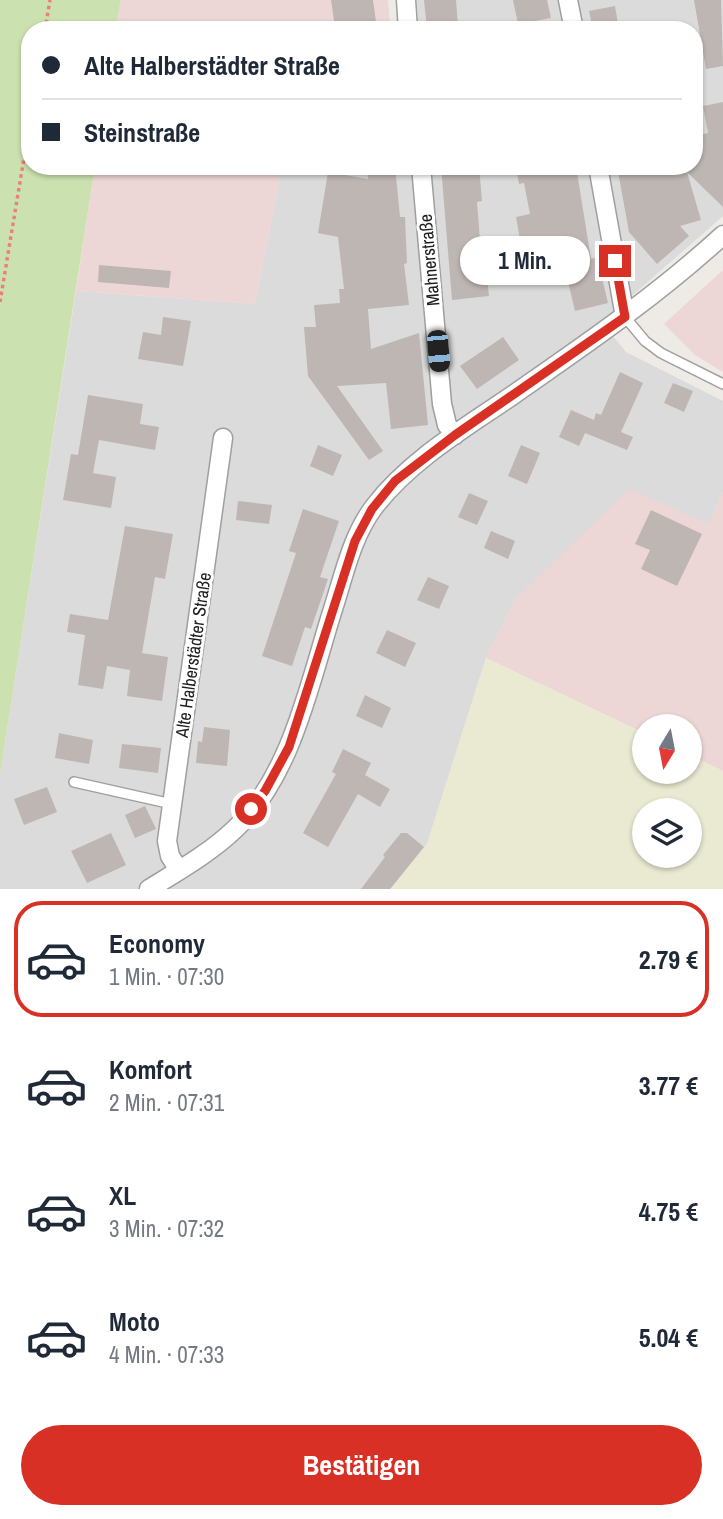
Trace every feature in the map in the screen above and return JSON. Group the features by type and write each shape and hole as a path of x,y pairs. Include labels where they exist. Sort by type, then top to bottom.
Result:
{"street":[{"path":"405,0 407,21"},
{"path":"568,0 572,21"},
{"name":"Mahnerstraße","path":"422,175 442,404 447,425 455,435"},
{"path":"600,175 625,317"},
{"path":"149,889 214,847 237,827 265,791 289,747 355,541 372,509 395,481 455,435 625,317 723,235"},
{"name":"Alte Halberstädter Straße","path":"179,870 170,856 167,841 223,438"}],"lane":[{"path":"625,317 645,341 662,353 723,384"},
{"path":"74,782 172,804"}],"path":[{"path":"46,21 50,0"},
{"path":"0,302 21,175"}],"shaded area":[{"path":"121,0 388,0 390,21 117,21"},
{"path":"417,0 723,0 723,216 602,322 626,352 723,401 723,492 709,524 516,599 486,658 427,844 391,889 0,889 0,774 76,291 255,304 280,175 703,175 703,21 408,21 418,19"},
{"path":"94,175 280,175 255,304 76,291"},
{"path":"723,270 723,372 695,355 664,324"},
{"path":"629,489 709,524 723,492 723,771 702,761 702,714 632,714 632,727 486,658 516,599"}],"green space":[{"path":"0,0 121,0 117,21 21,21 21,175 94,175 0,774"},
{"path":"486,658 632,727 632,784 702,784 702,761 723,771 723,889 391,889 427,844"}],"building":[{"path":"331,0 373,0 376,21 334,21"},
{"path":"424,0 456,0 458,21 426,21"},
{"path":"513,0 547,0 551,18 517,21"},
{"path":"694,0 721,0 723,66 706,69 703,21 698,21"},
{"path":"615,6 618,21 591,21 589,11"},
{"path":"723,102 723,207 690,175 703,175 703,134 708,133 703,106"},
{"path":"328,175 368,179 368,175 396,175 400,217 405,217 407,263 404,264 409,305 368,309 371,349 419,333 428,425 391,429 386,383 337,386 383,451 369,460 308,376 304,327 316,327 314,305 340,303 339,289 344,289 338,237 318,233"},
{"path":"442,175 480,175 482,201 477,202 483,278 487,278 489,296 452,300"},
{"path":"518,175 577,175 591,259 597,257 608,303 575,311 563,261 525,268 516,217 530,214 524,183 519,184"},
{"path":"619,175 688,175 701,220 680,226 689,236 657,264 629,232"},
{"path":"99,265 171,271 169,288 98,282"},
{"path":"163,317 191,321 183,366 138,359 143,332 161,335"},
{"path":"503,337 519,360 477,389 460,366"},
{"path":"620,372 643,383 621,432 633,437 627,450 585,433 579,446 559,437 571,410 594,420 596,413 601,415"},
{"path":"673,383 693,391 684,412 664,403"},
{"path":"88,395 143,404 140,424 159,427 155,450 99,440 93,473 116,477 111,508 63,500 71,454 78,455"},
{"path":"318,445 342,455 333,476 310,466"},
{"path":"521,445 540,453 527,484 508,476"},
{"path":"469,493 488,501 477,525 458,517"},
{"path":"238,501 272,505 269,524 236,520"},
{"path":"303,509 339,521 320,577 328,579 311,629 305,627 292,666 262,656 296,553 289,551"},
{"path":"651,510 702,534 677,586 641,569 650,550 635,544"},
{"path":"125,526 173,534 165,579 155,577 142,653 168,657 162,701 127,696 130,670 107,666 103,689 78,685 85,635 67,632 70,614 108,620"},
{"path":"491,531 515,541 508,559 484,548"},
{"path":"428,577 449,586 439,609 417,600"},
{"path":"387,630 416,643 405,667 376,653"},
{"path":"365,695 391,708 382,728 356,716"},
{"path":"204,727 230,730 227,766 196,763 198,741 202,742"},
{"path":"59,733 93,740 89,764 55,758"},
{"path":"122,744 161,748 158,773 119,768"},
{"path":"343,749 371,763 365,775 390,789 380,807 358,794 328,847 303,833 336,774 332,772"},
{"path":"47,787 57,812 24,825 14,799"},
{"path":"145,806 156,829 135,838 125,815"},
{"path":"111,833 126,865 87,883 71,851"},
{"path":"401,833 407,833 424,847 390,889 361,889 385,857 383,855"}],"route":[{"path":"251,809 265,791 289,747 355,541 372,509 395,481 455,435 625,317 615,261"}]}
